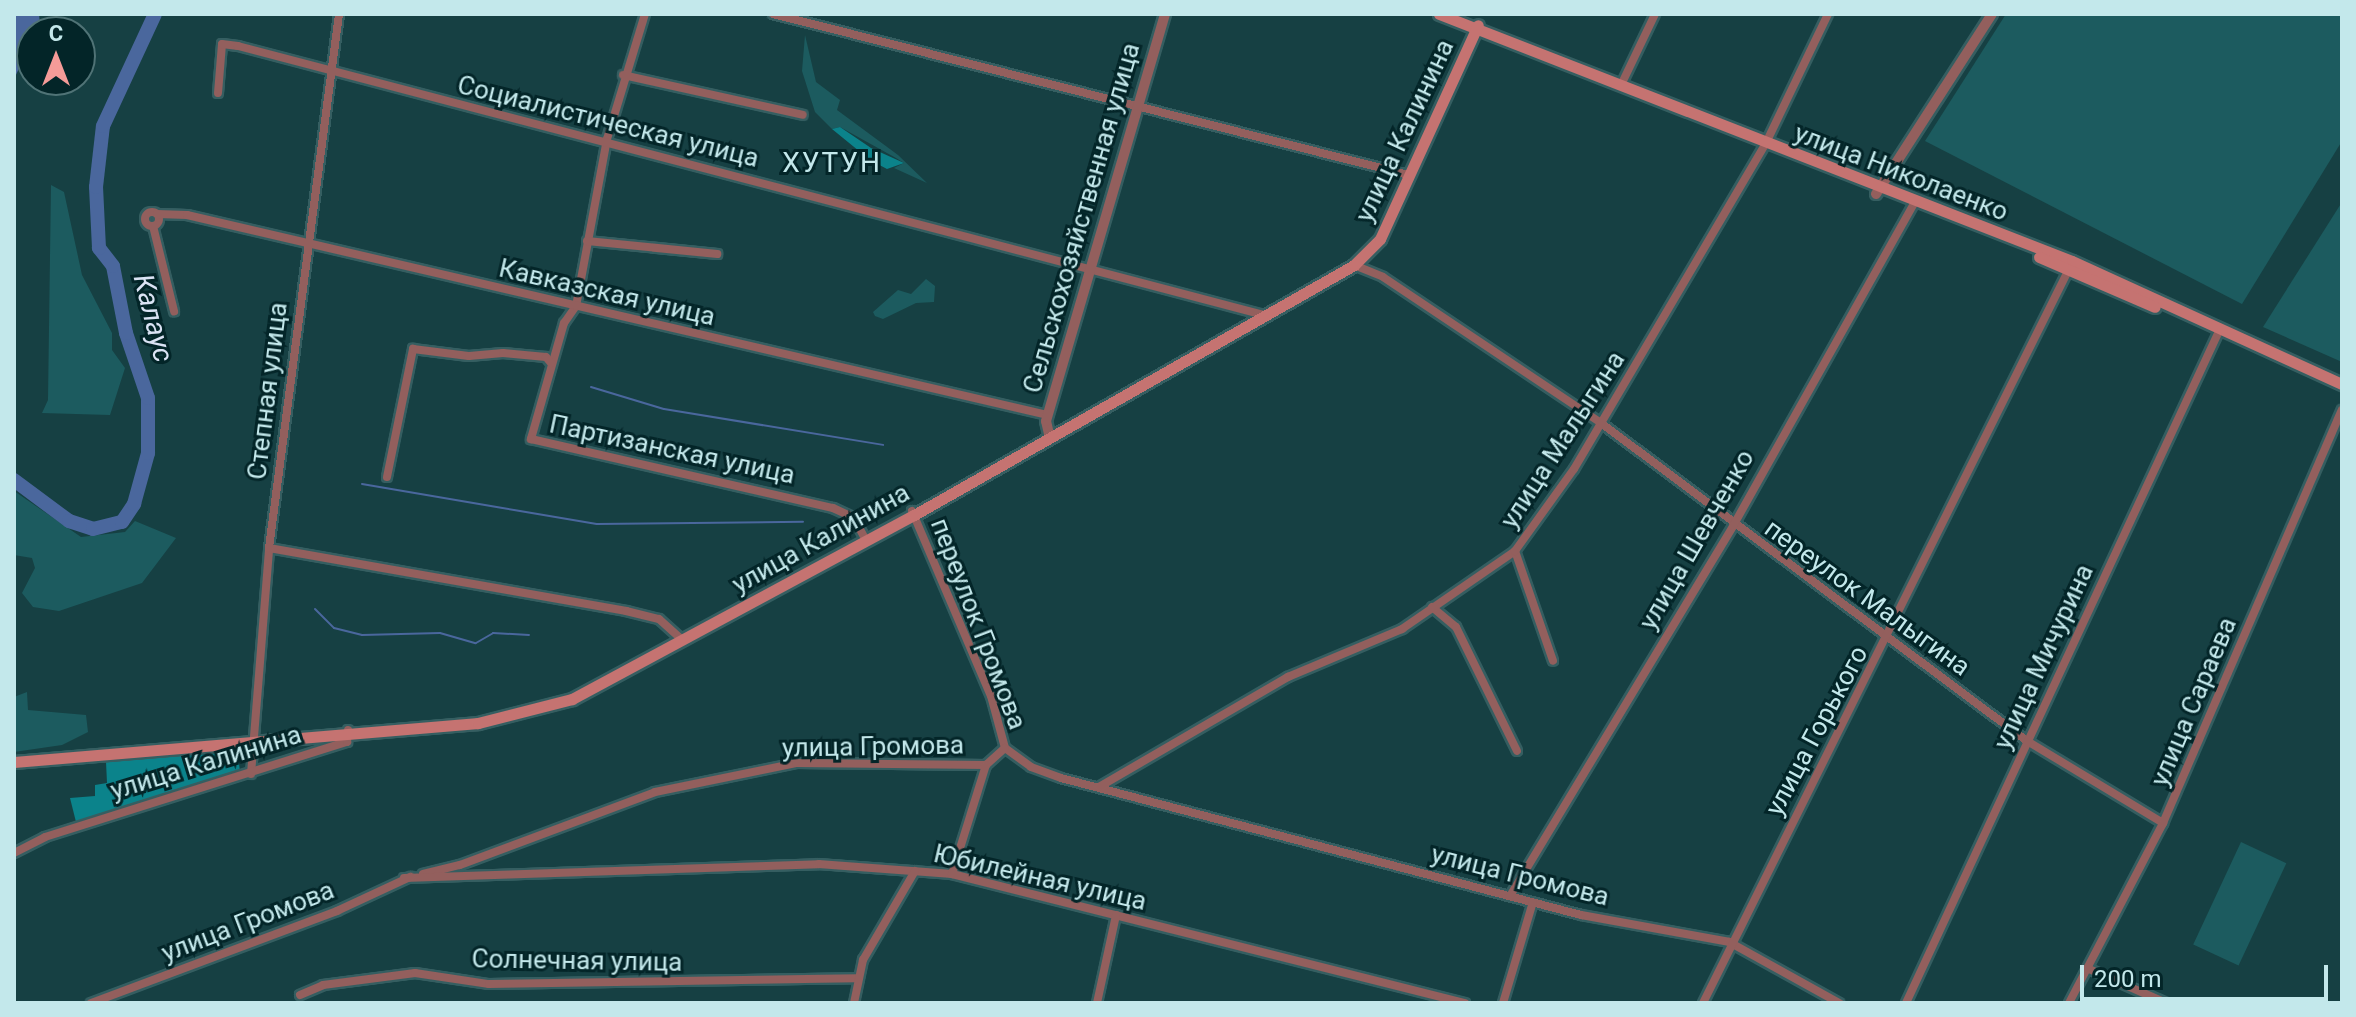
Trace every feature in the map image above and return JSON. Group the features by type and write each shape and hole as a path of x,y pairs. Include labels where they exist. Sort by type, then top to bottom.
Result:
{"main road":[{"name":"улица Николаенко","path":"1439,14 1475,22 1764,145"},
{"name":"улица Николаенко","path":"1475,22 1764,145 2071,265 2342,384"},
{"name":"улица Калинина","path":"348,731 478,723 572,699 913,513 1049,432 1354,265 1380,239 1475,22"},
{"path":"1261,314 1353,261 1377,236 1408,175"},
{"name":"улица Николаенко","path":"2219,331 2342,391"},
{"path":"14,759 348,731"}],"street":[{"name":"Степная улица","path":"251,774 251,740 269,548 339,14"},
{"name":"Партизанская улица","path":"645,14 623,75 607,139 576,306 564,323 531,439 809,501 850,515 864,538"},
{"path":"773,14 1408,175"},
{"name":"Сельскохозяйственная улица","path":"1049,432 1048,415 1165,14"},
{"path":"1622,83 1655,14"},
{"name":"улица Малыгина","path":"1099,787 1288,677 1402,629 1515,551 1550,506 1601,423 1764,145 1828,14"},
{"path":"1878,191 1992,14"},
{"name":"Социалистическая улица","path":"218,93 222,44 332,74 607,139 1261,314"},
{"path":"623,75 803,115"},
{"name":"улица Шевченко","path":"1510,896 1733,526 1913,205"},
{"name":"Кавказская улица","path":"174,311 153,226 145,223 145,216 187,215 307,246 1048,415"},
{"path":"587,241 717,254"},
{"name":"переулок Малыгина","path":"1354,265 1383,277 1601,423 1733,526 1889,636 2027,741 2163,823"},
{"name":"улица Горького","path":"1703,1003 1729,942 1889,636 2071,265"},
{"name":"улица Мичурина","path":"1906,1003 2219,331"},
{"path":"387,477 413,349 469,356 503,353 546,357 551,363"},
{"name":"улица Сараева","path":"2069,1003 2163,823 2342,410"},
{"name":"переулок Громова","path":"913,513 991,696 1005,748"},
{"path":"269,548 626,611 659,619 681,638"},
{"path":"1515,551 1553,661"},
{"path":"1432,607 1456,627 1517,751"},
{"name":"улица Калинина","path":"14,853 45,837 347,742 348,731"},
{"name":"улица Громова","path":"91,1003 337,911 404,878 460,865 655,792 796,763 986,765 1005,748 1031,767 1099,787 1533,902 1729,942 1839,1003"},
{"path":"952,874 986,765"},
{"name":"Юбилейная улица","path":"404,878 819,864 952,874 1465,1003"},
{"path":"854,1003 857,978 915,871"},
{"path":"1503,1003 1533,902"},
{"path":"1097,1003 1116,915"},
{"path":"2089,969 2166,1003"},
{"name":"Солнечная улица","path":"300,995 323,985 415,973 489,984 857,978"}],"shaded area":[{"path":"14,14 39,14 16,16 14,79"},
{"path":"2006,14 2342,14 2342,141 2242,304 1925,141"},
{"path":"805,35 816,82 840,100 837,110 898,155 927,183 894,168 904,163 896,158 840,127 832,129 815,112 802,71"},
{"path":"840,127 871,148 904,163 887,169 870,160 832,129"},
{"path":"51,185 64,192 82,275 112,333 112,350 125,368 110,415 42,413 48,400"},
{"path":"2342,202 2342,362 2263,327"},
{"path":"926,279 935,286 934,302 916,303 883,319 875,316 873,312 898,290 911,294"},
{"path":"14,491 81,537 125,532 135,521 176,538 142,583 59,611 33,607 22,593 35,568 32,558 14,555"},
{"path":"27,692 28,710 86,715 88,732 62,745 14,752 14,697"},
{"path":"237,749 240,771 76,822 70,798 95,796 95,785 107,783 106,762"},
{"path":"2241,842 2286,863 2239,966 2193,944"}],"waterway":[{"name":"Калаус","path":"14,480 69,521 93,529 122,522 134,504 148,453 148,398 126,333 113,266 99,248 96,187 103,126 155,14"},
{"path":"591,387 664,409 883,445"},
{"path":"362,484 597,524 803,522"},
{"path":"315,609 334,628 362,635 440,633 476,643 493,633 529,635"}],"district":[{"name":"ХУТУН","path":"832,163"}]}
